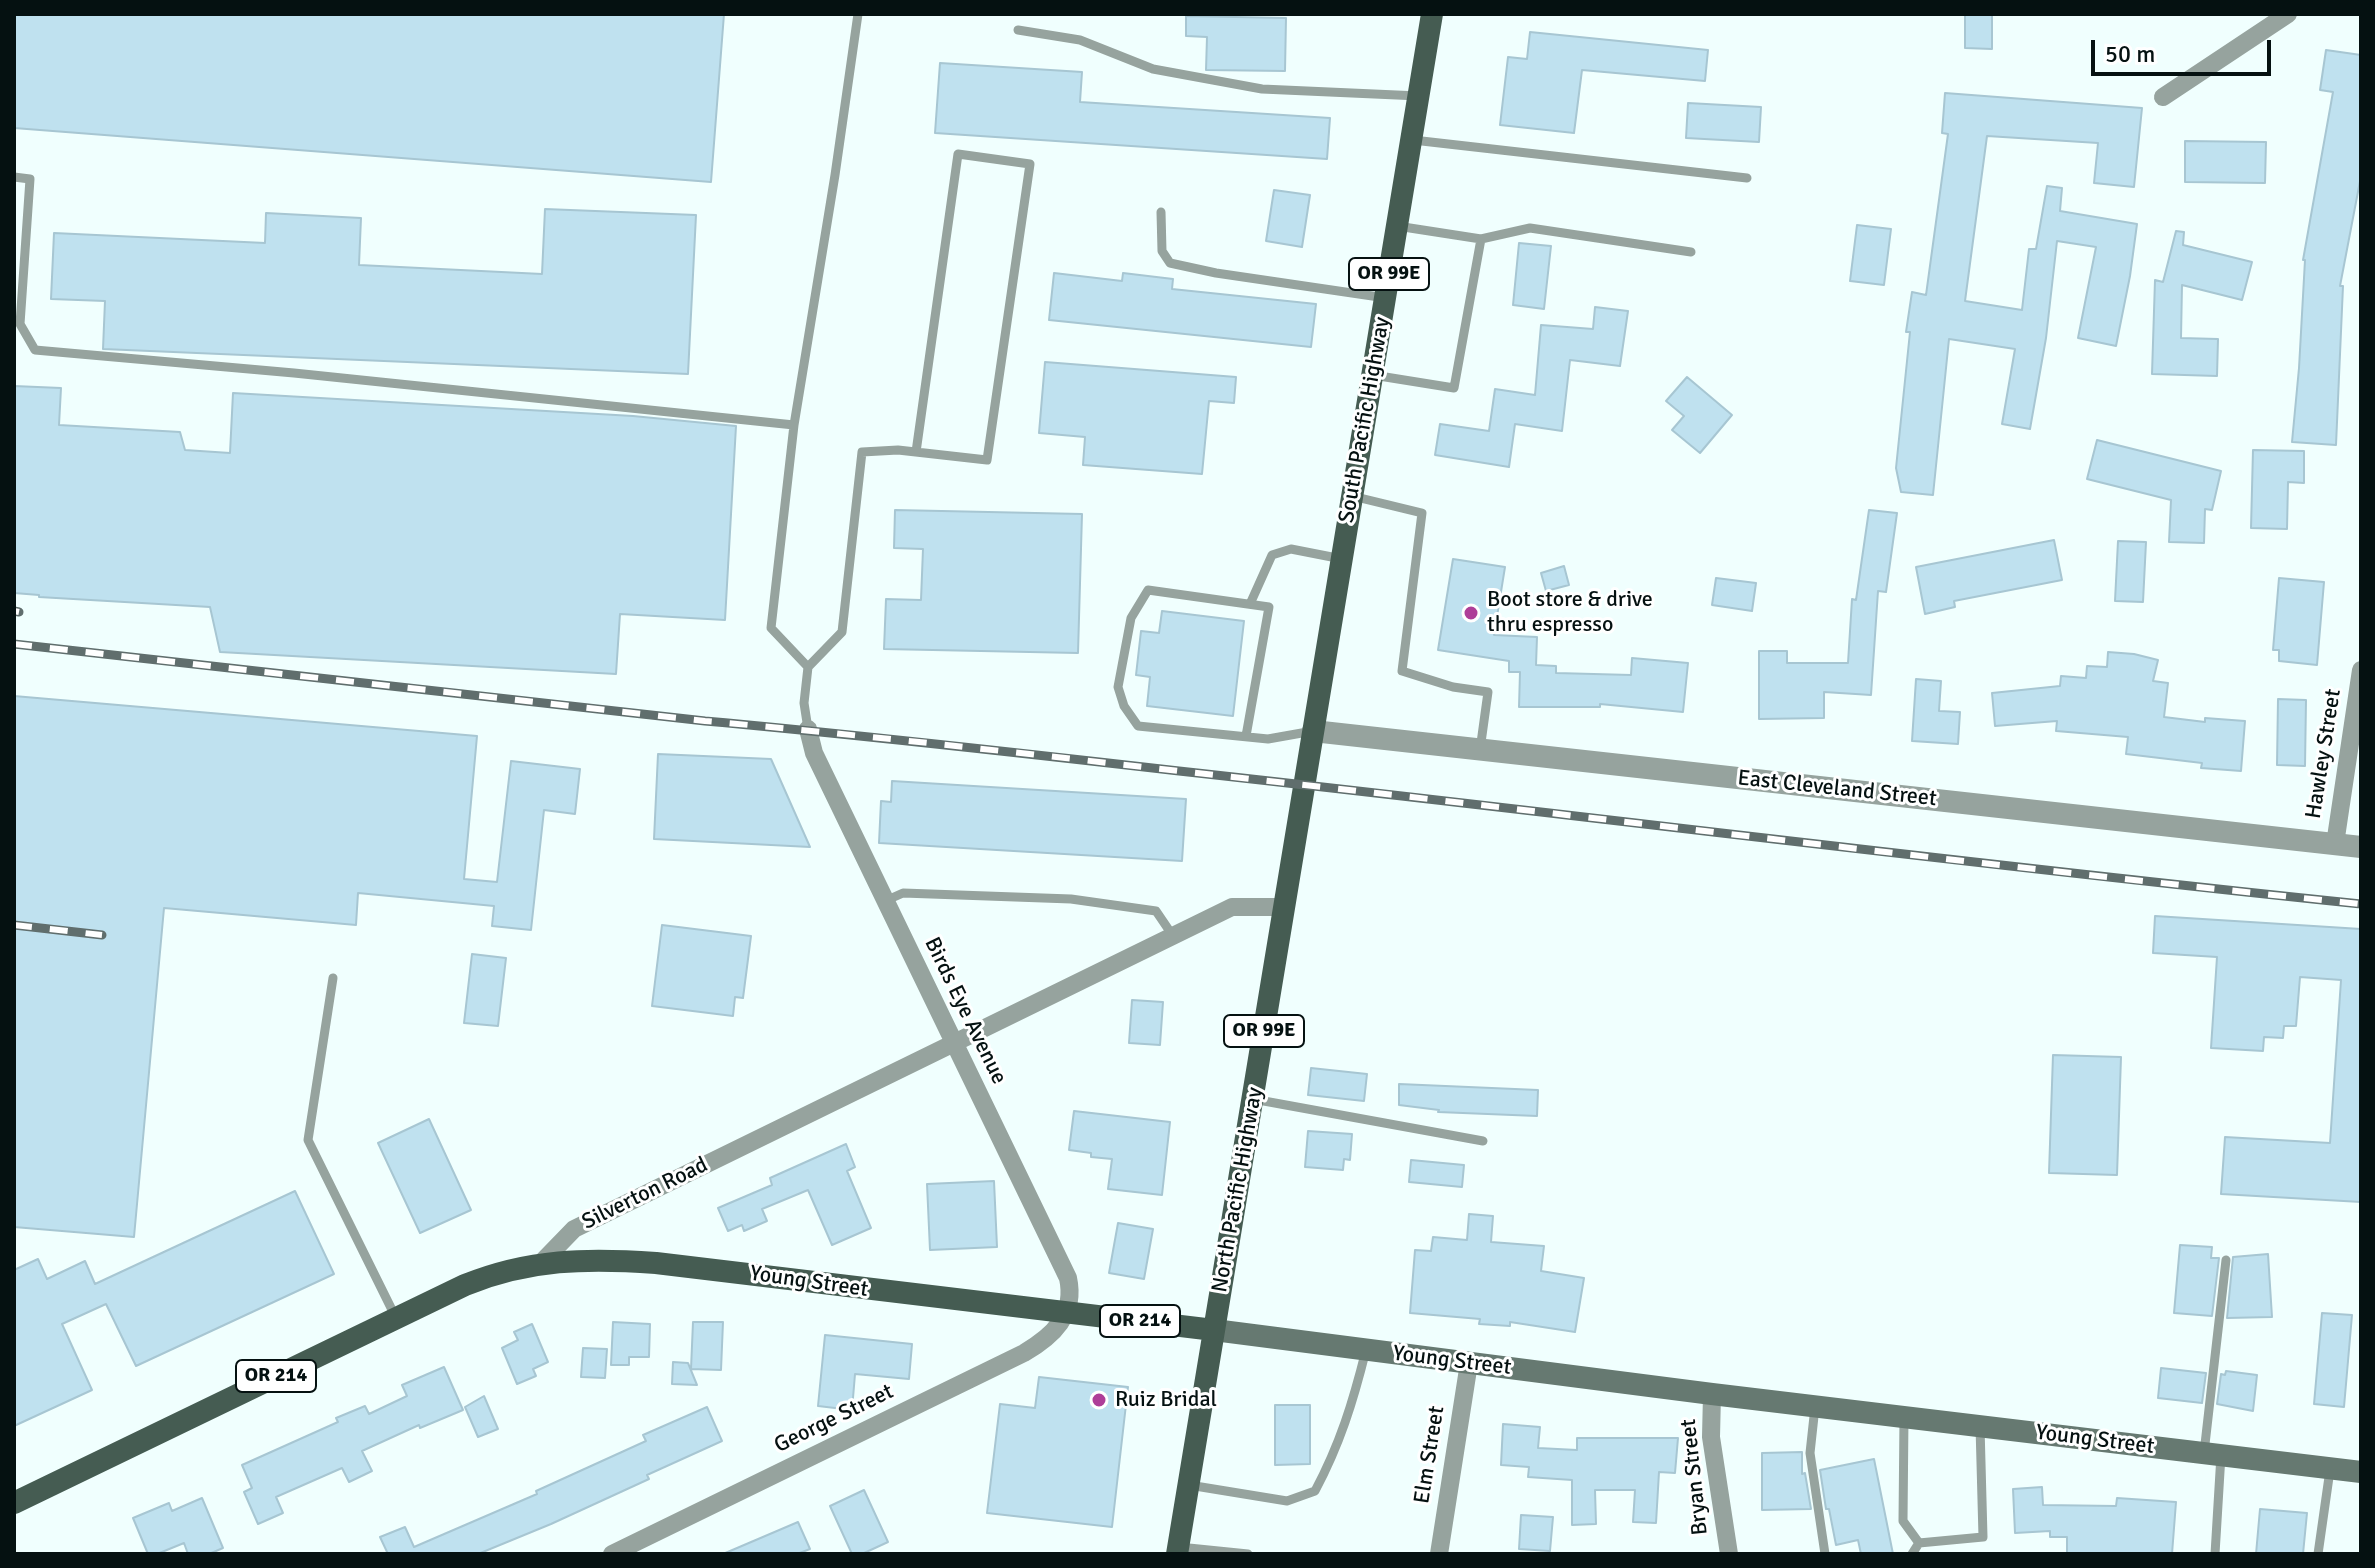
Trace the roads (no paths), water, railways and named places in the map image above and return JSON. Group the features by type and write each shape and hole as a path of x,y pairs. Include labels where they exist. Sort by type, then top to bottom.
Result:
{"main road":[{"name":"South Pacific Highway","path":"1313,731 1432,14"},
{"name":"North Pacific Highway","path":"1178,1550 1313,731"},
{"name":"Young Street","path":"542,1262 595,1260 656,1263 2361,1472"},
{"name":"OR 214","path":"14,1503 487,1276 542,1262"}],"street":[{"path":"2163,97 2288,14"},
{"name":"Hawley Street","path":"2335,844 2361,670"},
{"name":"Birds Eye Avenue","path":"808,729 814,753 1068,1278 1071,1295 1066,1313"},
{"name":"East Cleveland Street","path":"1313,731 2361,847"},
{"name":"Silverton Road","path":"542,1262 574,1229 1232,907 1285,907"},
{"name":"George Street","path":"612,1554 1024,1353 1052,1335 1066,1313"},
{"name":"Elm Street","path":"1439,1554 1469,1363"},
{"name":"Bryan Street","path":"1712,1394 1711,1437 1729,1554"}],"lane":[{"path":"808,667 771,628 794,425 858,14"},
{"path":"1018,30 1080,40 1153,69 1262,89 1419,96"},
{"path":"1411,140 1747,178"},
{"path":"808,729 804,703 808,667 842,632 862,452 916,452 987,460 1030,164 958,154 916,452"},
{"path":"14,177 30,179 20,324 35,350 325,376 794,425"},
{"path":"1161,212 1162,251 1170,263 1216,273 1386,298"},
{"path":"1397,226 1481,239 1530,228 1691,252"},
{"path":"1373,375 1454,388 1481,239"},
{"path":"1352,496 1422,513 1402,671 1453,687 1488,692 1480,750"},
{"path":"1250,604 1272,555 1291,549 1342,559"},
{"path":"1246,736 1269,607 1148,590 1131,618 1118,687 1124,706 1138,726 1268,739 1313,731"},
{"path":"885,901 903,893 1071,899 1156,911 1173,936"},
{"path":"333,978 308,1140 396,1318"},
{"path":"1253,1099 1483,1141"},
{"path":"2215,1554 2213,1454 2226,1260"},
{"path":"1189,1485 1287,1501 1315,1491 1336,1452 1366,1350"},
{"path":"1815,1406 1810,1453 1825,1554"},
{"path":"1904,1417 1903,1521 1919,1543"},
{"path":"1919,1543 1983,1537 1980,1426"},
{"path":"2318,1554 2330,1468"},
{"path":"1912,1554 1919,1543"},
{"path":"1178,1550 1248,1554"}],"railway":[{"path":"14,611 19,612"},
{"path":"14,644 1327,787 2361,904"},
{"path":"14,925 102,935"}],"place":[{"name":"Boot store & drive thru espresso","path":"1471,613"},
{"name":"Ruiz Bridal","path":"1099,1400"}]}
